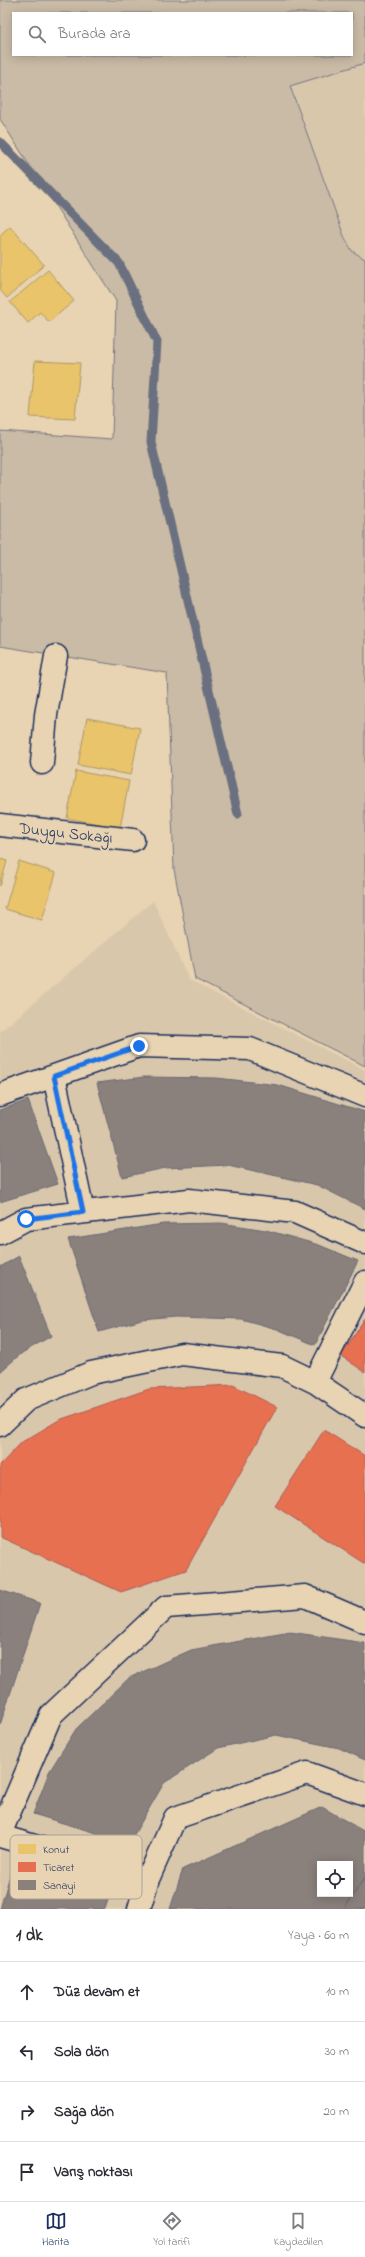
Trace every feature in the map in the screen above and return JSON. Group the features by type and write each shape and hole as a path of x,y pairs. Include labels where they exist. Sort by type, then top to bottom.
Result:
{"street":[{"path":"42,763 46,716 56,656"},
{"name":"Duygu Sokağı","path":"0,825 133,840"},
{"path":"0,1095 139,1046 250,1049 365,1096"},
{"path":"54,1076 83,1212"},
{"path":"0,1233 26,1219 189,1200 295,1212 365,1243"},
{"path":"315,1382 365,1282"},
{"path":"0,1425 26,1400 91,1373 182,1354 282,1366 315,1382 365,1416"},
{"path":"10,1838 0,1835 51,1715 166,1607 305,1596 365,1622"},
{"path":"139,1909 148,1879 175,1818 307,1773 365,1794"},
{"path":"142,1877 148,1879"}],"shaded area":[{"path":"0,0 365,0 365,63 290,86 344,236 352,251 365,259 365,1066 195,979 174,869 167,673 0,646 0,431 112,439 116,301 0,119"},
{"path":"365,63 365,259 352,251 344,236 290,85"},
{"path":"153,901 189,980 365,1070 365,1909 0,1909 0,1032"}],"building: Konut":[{"path":"10,226 44,265 7,298 0,290 0,235"},
{"path":"48,270 74,301 49,322 40,312 28,323 10,302"},
{"path":"35,361 80,363 75,419 30,417"},
{"path":"87,718 140,728 131,775 78,765"},
{"path":"76,771 129,781 120,828 67,818"},
{"path":"0,859 7,861 0,886"},
{"path":"19,861 56,873 42,920 5,909"}],"building: Ticaret":[{"path":"365,1319 365,1372 341,1356"},
{"path":"233,1385 277,1407 186,1570 121,1592 0,1537 0,1465 22,1442 59,1420 149,1389"},
{"path":"324,1430 365,1456 365,1564 275,1506"}],"building: Sanayi":[{"path":"144,1077 217,1078 278,1085 365,1112 365,1209 317,1185 228,1165 166,1168 122,1177 97,1083"},
{"path":"28,1100 58,1184 0,1202 0,1110"},
{"path":"221,1223 266,1230 319,1245 358,1261 315,1345 277,1329 241,1319 176,1317 142,1320 99,1332 68,1239 163,1224"},
{"path":"19,1256 51,1336 22,1353 0,1372 0,1267"},
{"path":"0,1590 40,1603 0,1725"},
{"path":"290,1632 365,1643 365,1760 339,1748 276,1735 218,1748 164,1783 134,1835 103,1835 33,1814 49,1772 76,1729 129,1678 191,1650"},
{"path":"322,1807 365,1832 365,1877 353,1895 353,1861 317,1861 317,1897 352,1897 344,1909 170,1909 183,1869"},
{"path":"10,1875 10,1899 108,1899 105,1909 0,1909"},
{"path":"365,1877 365,1909 344,1909"}],"waterway":[{"path":"0,142 119,263 157,342 151,442 238,814"}],"route":[{"path":"26,1219 83,1212 54,1076 139,1046"}]}
